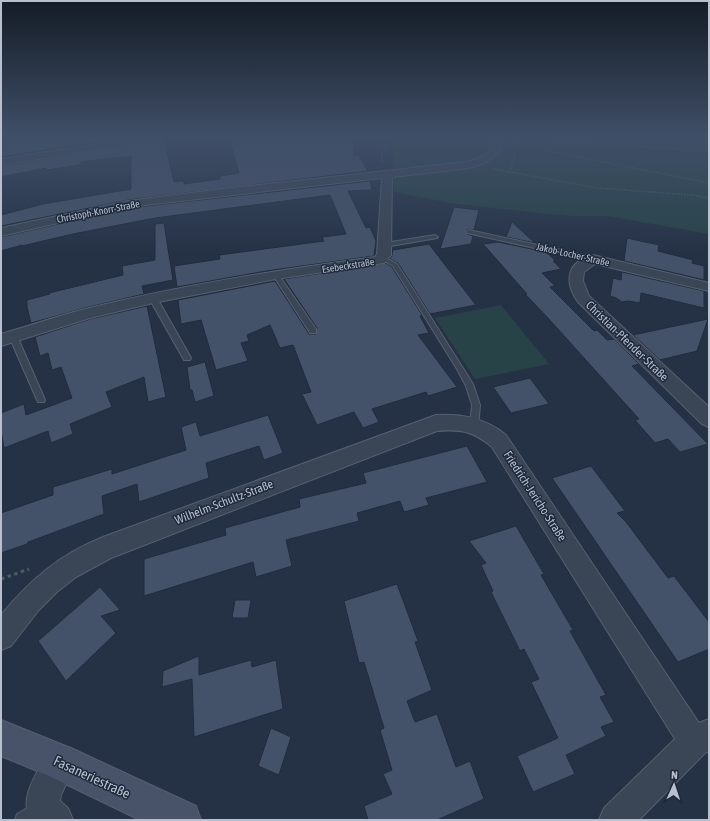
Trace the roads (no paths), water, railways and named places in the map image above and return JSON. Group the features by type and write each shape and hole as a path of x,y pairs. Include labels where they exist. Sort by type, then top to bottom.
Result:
{"street":[{"name":"Christoph-Knorr-Straße","path":"1,232 128,204 372,175"},
{"name":"Esebeckstraße","path":"7,338 86,314 153,298 276,275 374,262 383,251 384,175"},
{"name":"Jakob-Locher-Straße","path":"593,259 709,287"},
{"name":"Christian-Pfender-Straße","path":"593,259 578,269 574,278 576,289 583,299 709,419"},
{"name":"Wilhelm-Schultz-Straße","path":"1,636 49,582 79,562 103,549 436,423 452,422 475,425"},
{"name":"Friedrich-Jericho-Straße","path":"475,425 490,433 499,441 701,738"},
{"name":"Fasaneriestraße","path":"1,738 60,762 182,820"},
{"path":"616,820 701,738"},
{"path":"40,816 46,792 60,762"}],"lane":[{"name":"Jakob-Locher-Straße","path":"469,232 593,259"},
{"path":"435,237 383,251 395,265 470,386 476,405 475,425"},
{"path":"276,275 313,331"},
{"path":"153,298 187,358"},
{"name":"Esebeckstraße","path":"7,338 41,400"}]}
